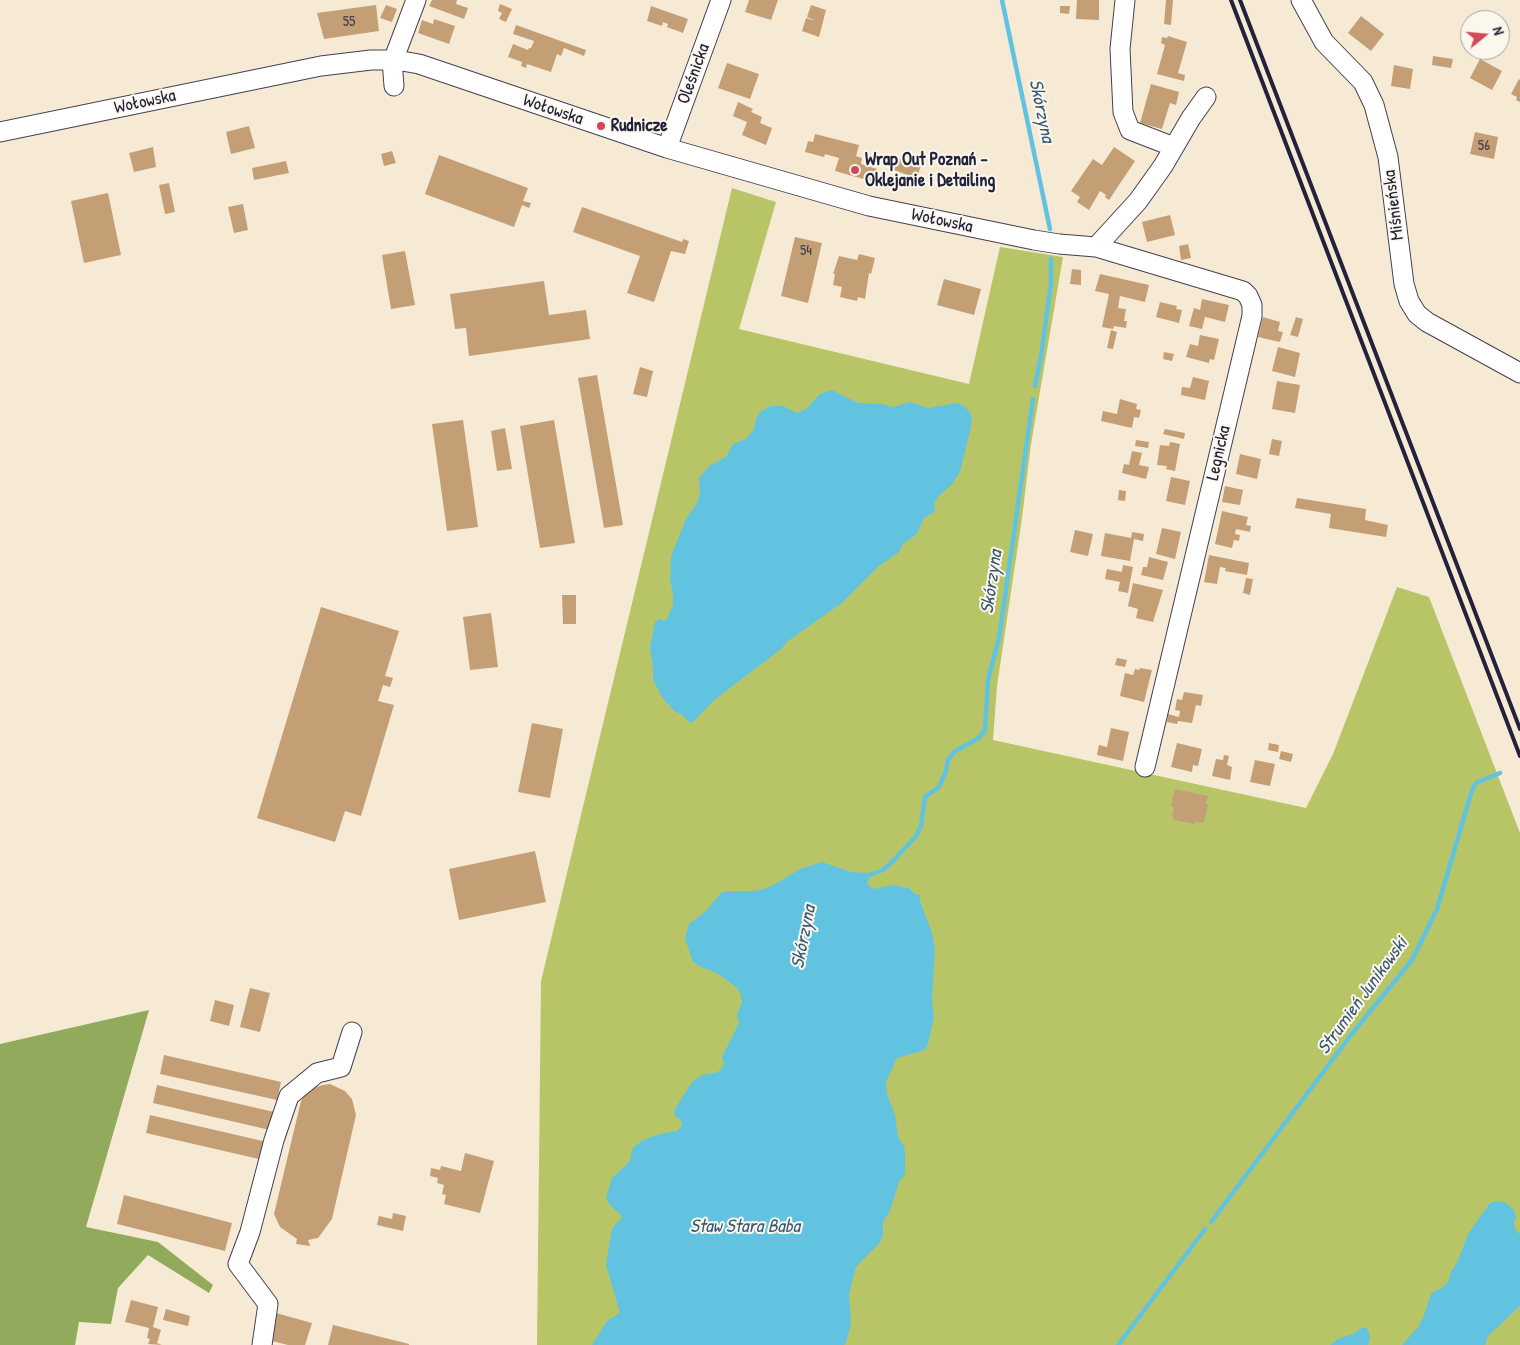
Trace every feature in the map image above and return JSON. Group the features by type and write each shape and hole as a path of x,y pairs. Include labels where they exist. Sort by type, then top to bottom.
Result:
{"street":[{"path":"394,86 394,60 416,0"},
{"name":"Oleśnicka","path":"667,148 722,0"},
{"path":"1125,0 1120,49 1123,112 1130,130 1174,147"},
{"name":"Miśnieńska","path":"1301,0 1324,42 1363,82 1374,105 1388,158 1404,284 1409,301 1417,314 1427,322 1520,373"},
{"name":"Wołowska","path":"0,132 321,66 371,60 394,60 419,64 667,148 869,206 1034,240 1096,247"},
{"path":"1096,247 1138,201 1163,166 1206,97"},
{"name":"Legnicka","path":"1096,247 1243,291 1248,296 1252,305 1252,316 1144,767"},
{"path":"262,1345 268,1304 238,1264 250,1232 274,1140 289,1096 317,1073 341,1067 352,1032"}],"green space":[{"path":"732,188 776,202 739,329 969,384 1000,247 1063,257 1031,444 997,686 993,740 1306,808 1333,754 1397,587 1429,597 1520,833 1520,1345 537,1345 541,981"},
{"path":"149,1010 86,1227 158,1242 213,1285 209,1293 148,1255 118,1288 111,1324 79,1322 75,1345 0,1345 0,1044"}],"water":[{"path":"832,390 858,403 881,404 893,407 910,402 928,408 957,403 964,406 972,417 960,472 953,483 934,503 934,512 924,518 917,534 903,544 899,552 879,566 843,602 788,641 781,649 713,701 690,723 681,714 674,711 662,697 653,680 650,648 655,622 659,619 664,621 668,617 673,605 670,578 671,556 686,519 696,505 700,494 699,478 709,466 726,457 733,444 746,439 754,429 760,412 771,406 783,406 797,413 805,410 820,394"},
{"name":"Staw Stara Baba","path":"822,862 851,872 867,873 869,878 867,884 873,889 894,885 909,888 915,894 920,895 920,901 932,933 935,949 932,999 934,1017 928,1044 925,1050 897,1058 886,1082 887,1094 895,1115 898,1137 904,1146 905,1174 899,1182 890,1211 883,1222 883,1235 880,1242 856,1267 849,1294 851,1324 846,1343 844,1345 592,1345 607,1321 620,1313 606,1265 611,1233 613,1227 622,1216 609,1204 606,1198 612,1178 630,1161 632,1149 636,1145 645,1139 677,1131 681,1127 680,1119 674,1113 675,1109 692,1082 702,1075 718,1072 722,1068 724,1063 722,1057 739,1023 737,1015 742,1002 740,992 717,973 693,962 685,939 689,924 706,911 721,893 764,889 800,869"},
{"path":"1496,1201 1504,1202 1512,1208 1516,1216 1515,1230 1520,1234 1520,1306 1488,1336 1485,1345 1402,1345 1419,1326 1431,1294 1448,1282 1468,1234 1490,1203"},
{"path":"1365,1327 1370,1338 1368,1345 1330,1345 1336,1340"}],"building":[{"path":"432,0 457,0 456,4 468,8 464,19 429,6"},
{"path":"749,0 778,0 771,20 745,12"},
{"path":"1077,0 1099,0 1099,20 1076,19"},
{"path":"1166,0 1173,0 1171,25 1164,24"},
{"path":"500,4 512,9 506,22 499,19 502,13 498,11"},
{"path":"376,5 379,31 324,39 317,13"},
{"path":"386,5 397,9 392,22 380,18"},
{"path":"811,5 826,10 819,37 802,31 806,18 816,21 807,17"},
{"path":"651,6 688,19 683,33 667,27 668,24 663,22 662,26 647,21"},
{"path":"1060,6 1070,6 1069,14 1060,13"},
{"path":"1361,16 1384,34 1371,51 1348,33"},
{"path":"434,19 455,26 449,44 418,33 422,20 433,24"},
{"path":"516,25 586,50 584,56 564,48 561,56 557,54 551,72 527,64 526,68 521,66 522,62 508,57 513,44 528,50 534,41 513,34"},
{"path":"1168,36 1187,42 1178,73 1185,75 1184,81 1157,74 1165,45 1161,43 1162,37 1167,38"},
{"path":"1433,56 1453,59 1451,68 1432,65"},
{"path":"1479,60 1502,71 1492,90 1470,78"},
{"path":"727,63 759,74 750,99 718,88"},
{"path":"1394,65 1413,69 1410,89 1391,86"},
{"path":"1519,79 1520,102 1516,100 1517,97 1511,94"},
{"path":"1151,84 1179,92 1176,105 1170,103 1162,129 1140,123"},
{"path":"738,102 753,109 751,112 762,117 760,123 772,128 766,145 742,135 747,122 733,116"},
{"path":"249,126 255,148 231,154 226,132"},
{"path":"1475,132 1498,137 1494,159 1470,154"},
{"path":"815,134 859,145 856,156 862,158 861,164 877,169 874,182 835,171 839,158 825,154 824,157 805,152 808,141 813,142"},
{"path":"153,147 156,167 134,172 129,153"},
{"path":"1114,147 1135,161 1109,200 1100,191 1089,210 1077,202 1080,197 1071,191 1093,159 1102,165"},
{"path":"392,151 396,163 384,166 381,154"},
{"path":"439,155 528,188 523,201 531,203 529,208 522,205 514,227 425,194"},
{"path":"898,158 921,165 916,181 909,179 910,176 894,170"},
{"path":"286,161 289,173 254,180 252,168"},
{"path":"169,183 175,212 165,214 159,185"},
{"path":"108,193 121,255 84,263 71,201"},
{"path":"243,204 248,230 234,233 228,207"},
{"path":"582,207 682,242 683,239 689,241 685,254 671,251 654,302 627,293 640,256 573,232"},
{"path":"1170,215 1175,235 1147,242 1142,222"},
{"path":"795,237 822,243 808,303 781,296"},
{"path":"1188,244 1191,258 1181,260 1179,246"},
{"path":"405,251 415,305 391,309 382,255"},
{"path":"859,254 875,258 871,274 869,273 865,299 858,297 857,301 840,297 842,287 833,285 835,274 833,274 839,256 857,260"},
{"path":"1072,269 1081,270 1081,285 1070,284"},
{"path":"1100,274 1149,285 1145,302 1120,296 1118,308 1126,309 1124,321 1127,321 1126,328 1114,326 1113,329 1102,327 1109,294 1095,291"},
{"path":"944,279 981,289 974,315 937,305"},
{"path":"544,281 549,315 586,310 590,339 469,356 466,328 455,329 450,294"},
{"path":"1202,299 1229,305 1225,322 1205,317 1202,329 1189,326 1194,308 1200,310"},
{"path":"1160,302 1177,306 1176,309 1182,310 1179,323 1156,317"},
{"path":"1263,317 1280,322 1278,331 1283,332 1280,342 1258,337"},
{"path":"1296,317 1303,319 1298,337 1290,335"},
{"path":"1111,330 1117,332 1113,349 1107,348"},
{"path":"1200,335 1219,339 1214,360 1210,359 1209,363 1186,357 1190,344 1198,346"},
{"path":"1278,347 1300,353 1295,377 1272,371"},
{"path":"1164,352 1174,354 1172,361 1163,359"},
{"path":"640,367 653,371 647,397 633,394"},
{"path":"597,375 623,525 604,528 578,378"},
{"path":"1193,377 1209,381 1205,400 1181,395 1182,387 1190,388"},
{"path":"1277,381 1300,385 1295,413 1272,409"},
{"path":"1120,399 1137,404 1136,409 1141,410 1139,418 1134,417 1132,428 1101,421 1103,411 1117,414"},
{"path":"463,420 478,527 447,531 432,424"},
{"path":"554,420 575,543 540,548 520,426"},
{"path":"505,428 512,469 497,471 491,431"},
{"path":"1165,429 1185,433 1184,439 1163,434"},
{"path":"1272,439 1282,441 1279,456 1269,454"},
{"path":"1136,440 1149,442 1148,448 1135,446"},
{"path":"1170,442 1180,444 1175,471 1166,469 1167,466 1157,465 1160,445 1169,446"},
{"path":"1132,451 1142,453 1139,465 1149,467 1146,479 1122,473 1124,464 1129,465"},
{"path":"1240,454 1261,459 1257,479 1236,474"},
{"path":"1171,477 1190,481 1185,505 1166,501"},
{"path":"1225,486 1243,490 1240,505 1222,502"},
{"path":"1119,490 1126,491 1125,501 1118,500"},
{"path":"1297,498 1366,509 1365,520 1388,525 1386,537 1329,528 1331,514 1295,508"},
{"path":"1222,511 1248,517 1246,525 1251,526 1250,532 1236,529 1235,534 1240,535 1239,541 1234,540 1232,548 1215,544"},
{"path":"1162,528 1181,532 1175,559 1156,554"},
{"path":"1075,530 1093,534 1088,556 1070,552"},
{"path":"1132,532 1144,534 1143,541 1134,539 1130,561 1101,556 1105,533 1131,538"},
{"path":"1209,555 1249,563 1247,575 1225,571 1226,568 1220,567 1217,584 1204,582"},
{"path":"1149,557 1168,562 1163,580 1141,575 1143,567 1147,567"},
{"path":"1123,565 1133,567 1128,593 1118,591 1120,582 1105,579 1107,569 1122,572"},
{"path":"1246,578 1253,579 1250,595 1243,593"},
{"path":"1133,583 1163,590 1153,622 1136,618 1138,609 1128,606"},
{"path":"562,595 576,595 576,624 563,624"},
{"path":"321,607 399,631 385,676 393,678 390,687 383,685 378,701 394,705 361,816 345,811 335,842 257,818"},
{"path":"491,613 498,667 470,670 463,617"},
{"path":"1117,658 1127,660 1125,667 1115,665"},
{"path":"1140,668 1152,670 1144,702 1120,696 1125,673 1133,675 1135,669 1139,670"},
{"path":"1184,692 1203,695 1201,706 1196,705 1192,723 1178,721 1177,724 1167,722 1168,714 1179,717 1180,711 1175,710 1177,699 1182,700"},
{"path":"532,723 563,729 550,798 518,792"},
{"path":"1111,728 1129,732 1123,761 1097,755 1099,745 1107,747"},
{"path":"1177,743 1202,749 1198,766 1193,765 1192,772 1171,767"},
{"path":"1269,743 1279,745 1278,752 1268,750"},
{"path":"1281,751 1293,754 1291,762 1279,759"},
{"path":"1224,755 1229,756 1227,765 1232,767 1230,780 1212,776 1216,759 1223,760"},
{"path":"1255,760 1275,764 1270,786 1250,782"},
{"path":"1175,789 1208,796 1204,823 1195,822 1195,824 1174,820 1172,817 1174,807 1171,806"},
{"path":"535,851 546,902 459,920 449,869"},
{"path":"250,988 270,993 260,1032 240,1027"},
{"path":"215,1000 234,1005 229,1026 210,1021"},
{"path":"164,1055 281,1082 277,1100 160,1074"},
{"path":"330,1084 345,1091 352,1099 356,1115 332,1219 318,1238 308,1240 310,1246 296,1244 297,1239 280,1227 274,1214 301,1101 304,1095 313,1088"},
{"path":"157,1085 274,1112 270,1130 153,1103"},
{"path":"150,1115 267,1142 263,1160 146,1133"},
{"path":"465,1153 494,1161 480,1213 444,1204 446,1195 442,1194 444,1185 437,1183 438,1178 430,1176 431,1168 440,1170 441,1166 461,1171"},
{"path":"124,1195 232,1223 225,1251 117,1224"},
{"path":"393,1213 406,1216 403,1231 377,1225 379,1216 392,1219"},
{"path":"131,1300 158,1307 153,1327 161,1330 157,1343 162,1345 148,1344 150,1339 147,1338 149,1328 125,1322"},
{"path":"166,1309 190,1316 188,1326 163,1320"},
{"path":"276,1313 312,1323 305,1345 288,1345 268,1340"},
{"path":"333,1325 409,1344 409,1345 328,1345"}],"waterway":[{"name":"Skórzyna","path":"1002,0 1050,229"},
{"name":"Skórzyna","path":"1035,386 1051,284 1051,259"},
{"name":"Skórzyna","path":"863,877 883,870 916,836 921,826 925,797 939,787 946,771 948,760 954,752 979,738 985,730 988,680 999,638 1033,399"},
{"name":"Strumień Junikowski","path":"1211,1222 1351,1035 1412,960 1437,909 1472,790 1476,783 1500,773"},
{"name":"Strumień Junikowski","path":"1118,1345 1205,1229"}],"railway":[{"path":"1231,0 1520,756"},
{"path":"1240,0 1520,729"}],"place":[{"name":"Rudnicze","path":"601,126"},
{"name":"Wrap Out Poznań - Oklejanie i Detailing","path":"855,170"}]}
